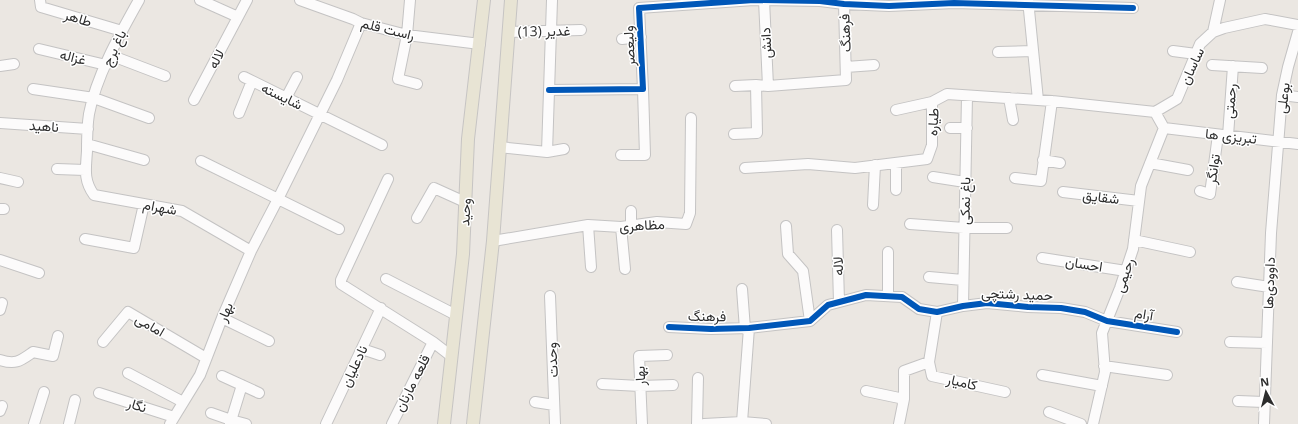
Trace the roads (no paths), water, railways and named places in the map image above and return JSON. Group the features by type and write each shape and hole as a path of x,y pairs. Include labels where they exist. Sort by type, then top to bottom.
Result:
{"main road":[{"name":"وحید","path":"444,424 463,254 468,139 484,0"},
{"path":"473,424 493,241 511,0"}],"street":[{"name":"طاهر","path":"40,0 41,7 122,31"},
{"name":"باغ برج","path":"88,186 85,170 89,115 98,83 108,60 139,0"},
{"path":"200,0 238,17 247,0"},
{"name":"راست قلم","path":"300,0 361,23 407,35 480,44"},
{"path":"410,0 407,35 398,79 417,84"},
{"path":"509,16 514,13 516,0"},
{"path":"547,152 552,0"},
{"name":"ولیعصر","path":"621,155 645,155 639,8 678,3 754,0 820,0 844,4 889,6 954,2 1076,3 1134,8"},
{"name":"دانش","path":"764,0 768,86"},
{"path":"1213,32 1220,0"},
{"path":"1028,3 1038,100"},
{"name":"فرهنگ","path":"768,86 846,80 844,4"},
{"name":"لاله","path":"194,100 238,17"},
{"name":"ساسان","path":"1155,112 1177,99 1200,44 1213,32 1224,28 1265,19 1298,25"},
{"name":"بهار","path":"172,420 200,375 222,318 251,251 337,80 361,23"},
{"name":"غدیر (13)","path":"508,32 581,30"},
{"name":"بوعلی","path":"1279,141 1282,95 1298,32"},
{"path":"622,39 641,37"},
{"name":"غزاله","path":"39,49 108,60 165,76"},
{"path":"998,52 1033,51"},
{"path":"1173,51 1196,54"},
{"path":"0,66 14,64"},
{"path":"846,67 874,65"},
{"path":"1212,65 1262,68"},
{"name":"رحمتی","path":"1223,135 1233,66"},
{"path":"286,98 297,78"},
{"name":"شایسته","path":"239,113 248,79 320,114"},
{"path":"734,134 757,133 756,85"},
{"path":"735,86 768,86"},
{"path":"33,89 94,98 149,118"},
{"path":"549,90 643,89"},
{"name":"طیاره","path":"745,168 808,164 855,168 927,159 932,145 932,102 947,94 1052,101 1155,112"},
{"path":"1282,95 1298,97"},
{"name":"باغ نمکی","path":"963,306 967,96"},
{"path":"1009,98 1013,120"},
{"path":"1015,178 1041,181 1052,101"},
{"path":"896,110 932,102"},
{"path":"1155,112 1164,128"},
{"path":"320,114 382,145"},
{"name":"مظاهری","path":"493,241 588,224 626,226 657,222 686,224 690,213 691,118"},
{"name":"ناهید","path":"0,123 88,129"},
{"path":"950,128 967,128"},
{"name":"تبریزی ها","path":"1164,128 1298,144"},
{"name":"رحیمی","path":"1094,424 1105,372 1102,333 1133,249 1141,186 1164,128"},
{"name":"توانگر","path":"1200,191 1210,194 1223,135"},
{"name":"داوودی‌ها","path":"1264,424 1271,233 1279,141"},
{"path":"87,144 144,160"},
{"path":"499,147 547,152 564,149"},
{"path":"1044,160 1060,163"},
{"path":"200,161 340,229"},
{"path":"896,163 896,190"},
{"path":"1150,163 1188,170"},
{"path":"873,205 875,165"},
{"path":"57,169 85,170"},
{"path":"0,178 18,182"},
{"path":"934,178 966,182"},
{"path":"388,179 341,280 341,284 433,342"},
{"name":"شهرام","path":"88,186 94,194 182,211 251,251"},
{"path":"418,218 434,188 465,202"},
{"name":"شقایق","path":"1063,192 1139,201"},
{"path":"85,239 134,248 144,204"},
{"path":"625,269 626,226 631,211"},
{"path":"588,224 591,266"},
{"path":"910,224 964,228 1007,228"},
{"path":"747,329 810,321 804,272 788,254 786,226"},
{"name":"لاله","path":"837,230 839,302"},
{"path":"1134,240 1190,252"},
{"path":"888,252 888,296"},
{"name":"احسان","path":"1042,258 1126,271"},
{"path":"0,260 39,273"},
{"path":"929,277 963,280"},
{"path":"386,280 456,315"},
{"path":"1237,282 1269,287"},
{"path":"742,289 747,329 742,422"},
{"name":"حمید رشتچی","path":"810,321 828,305 866,295 902,296 920,309 937,312 963,306 987,303 1028,307 1061,308 1086,312 1107,321"},
{"name":"وحدت","path":"550,296 555,424"},
{"name":"نادعلیان","path":"326,424 381,308"},
{"name":"امامی","path":"103,342 128,312 206,358"},
{"path":"899,424 904,399 904,371 929,362 937,312"},
{"path":"222,318 269,341"},
{"name":"آرام","path":"1107,321 1177,332"},
{"name":"فرهنگ","path":"669,327 747,329"},
{"path":"0,360 9,363 18,362 33,352 53,356 58,336"},
{"name":"قلعه مارنان","path":"392,424 433,342 451,356"},
{"path":"1230,342 1267,343"},
{"path":"362,350 380,355"},
{"name":"بهار","path":"642,424 639,356 667,355"},
{"name":"کامیار","path":"929,362 932,376 1005,392"},
{"path":"1104,366 1167,375"},
{"path":"128,373 183,402"},
{"path":"1042,375 1102,386"},
{"path":"222,376 259,393"},
{"path":"697,424 698,378"},
{"path":"602,384 640,386 673,385"},
{"path":"231,422 242,385"},
{"path":"866,391 904,399"},
{"path":"34,424 44,392"},
{"name":"نگار","path":"99,393 172,420"},
{"path":"69,424 75,400"},
{"path":"1238,400 1264,402"},
{"path":"535,402 554,404"},
{"path":"1049,412 1081,424"},
{"path":"211,413 231,422 246,424"},
{"path":"704,424 742,422 763,424"}]}
